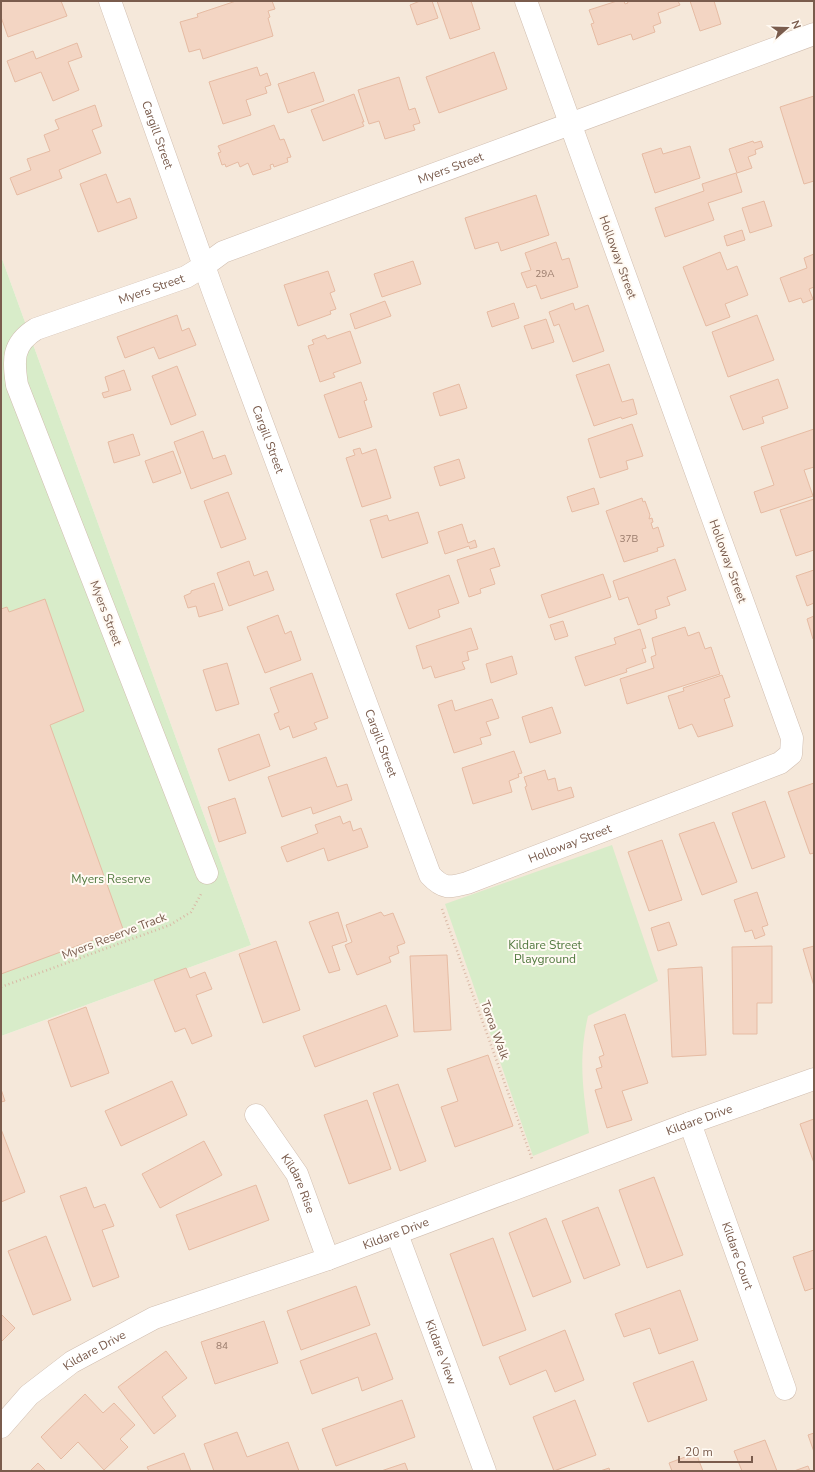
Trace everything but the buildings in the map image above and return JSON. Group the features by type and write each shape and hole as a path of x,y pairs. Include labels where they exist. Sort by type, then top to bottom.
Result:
{"street":[{"name":"Cargill Street","path":"110,1 204,266 430,875"},
{"name":"Holloway Street","path":"430,875 439,884 448,887 462,884 780,763 791,754 792,738 526,1"},
{"name":"Myers Street","path":"207,873 17,385 14,363 18,344 36,329 186,276 204,266 223,252 814,34"},
{"name":"Kildare Drive","path":"1,1427 29,1395 66,1367 117,1337 154,1318 328,1259 690,1123 814,1079"},
{"name":"Kildare Rise","path":"256,1115 297,1174 328,1259"},
{"name":"Kildare Court","path":"690,1123 785,1389"},
{"name":"Kildare View","path":"397,1234 485,1471"}],"path":[{"name":"Myers Reserve Track","path":"1,987 170,925 191,912 202,893 207,873"},
{"name":"Toroa Walk","path":"441,905 533,1162"}],"shaded area":[{"path":"1,1 814,1 814,1471 1,1471 1,1036 251,945 1,256"}],"green space":[{"name":"Myers Reserve","path":"1,256 251,945 1,1036"},
{"name":"Kildare Street Playground","path":"612,845 658,981 588,1016 583,1047 582,1074 589,1133 533,1156 445,904"}]}
